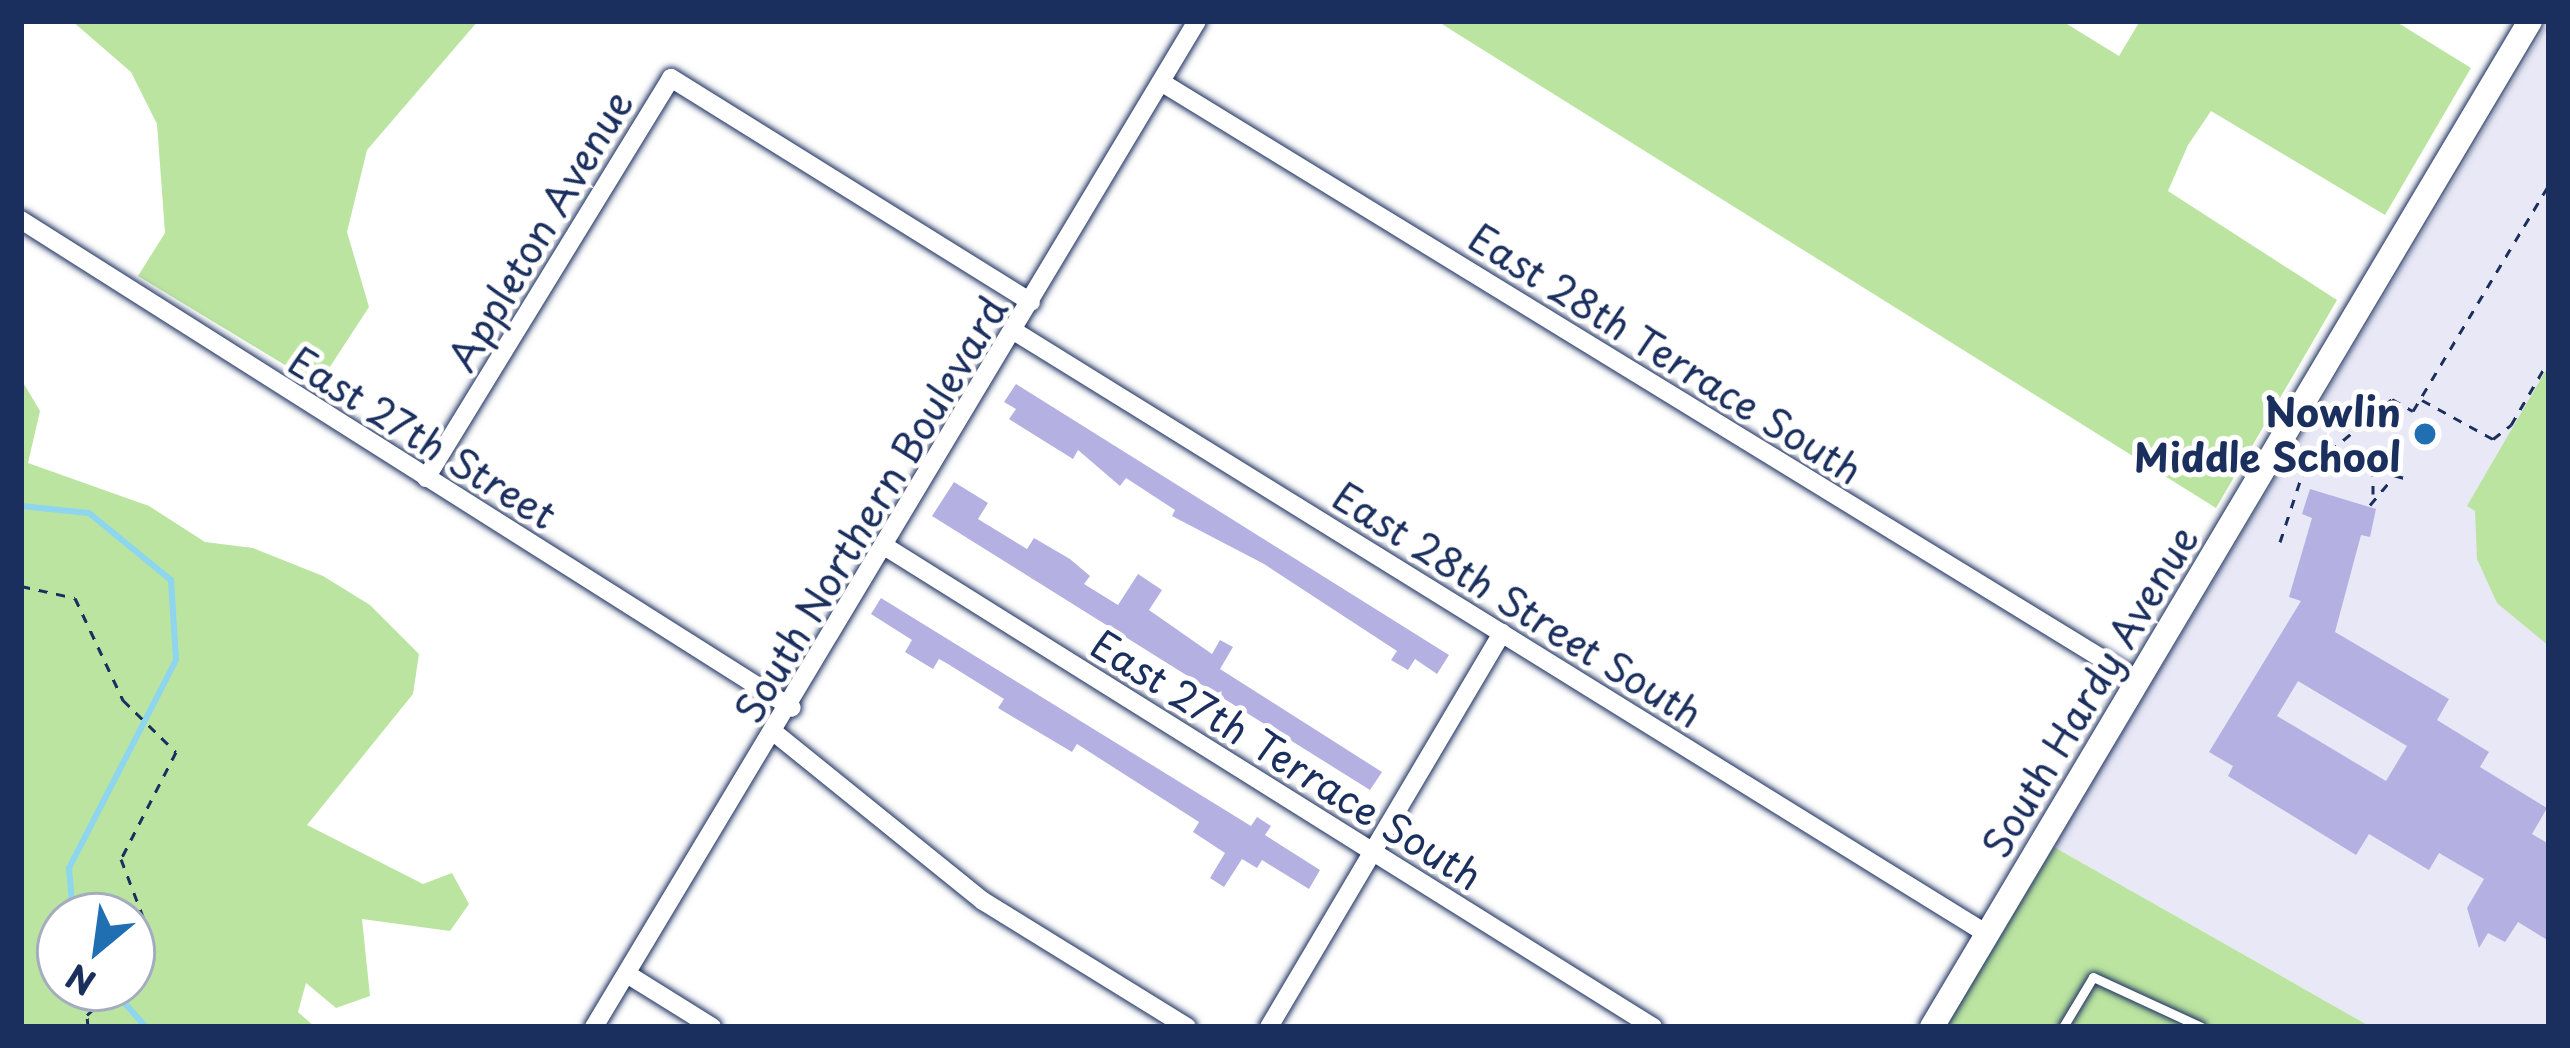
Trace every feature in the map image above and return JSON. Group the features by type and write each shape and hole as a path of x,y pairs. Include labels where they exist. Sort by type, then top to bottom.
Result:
{"street":[{"name":"South Northern Boulevard","path":"594,1027 792,708 1197,21"},
{"name":"South Hardy Avenue","path":"1932,1027 2530,21"},
{"name":"Appleton Avenue","path":"426,478 671,78 1031,302"},
{"name":"East 28th Terrace South","path":"1161,82 2137,680"},
{"name":"East 27th Street","path":"21,220 792,708"},
{"name":"East 28th Street South","path":"1014,331 1988,934"},
{"name":"East 27th Terrace South","path":"886,547 1653,1027"},
{"path":"1269,1027 1502,633"},
{"path":"776,734 983,901 1187,1027"},
{"path":"627,974 712,1027"}],"lane":[{"path":"2063,1027 2093,977 2201,1027"}],"path":[{"path":"2280,542 2297,483 2324,456 2392,399 2413,411 2549,185"},
{"path":"2420,400 2493,439 2507,430 2549,360"},
{"path":"2324,456 2392,479 2408,479"},
{"path":"2370,505 2374,473"},
{"path":"2373,496 2392,479"},
{"path":"21,586 75,598 123,700 172,742 176,752 121,859 134,892"}],"shaded area":[{"name":"Nowlin Middle School","path":"2549,21 2549,1027 2371,1027 2054,847"}],"green space":[{"path":"72,21 478,21 367,150 347,232 369,307 318,385 138,276 165,233 157,124 131,72"},
{"path":"1437,21 2062,21 2119,56 2140,21 2395,21 2471,68 2385,215 2211,111 2188,145 2168,191 2337,300 2216,508"},
{"path":"2549,365 2549,646 2497,603 2477,559 2475,511 2467,506"},
{"path":"21,379 40,411 28,463 149,506 205,542 253,548 323,576 370,605 419,654 413,694 307,825 423,884 452,873 469,904 450,931 362,919 370,996 336,1008 306,983 298,1012 315,1027 21,1027"},
{"path":"2054,847 2371,1027 1946,1027"}],"building":[{"path":"1016,384 1449,655 1437,674 1415,659 1408,670 1391,660 1397,651 1264,564 1172,516 1175,510 1126,478 1120,486 1078,450 1073,459 1009,419 1016,409 1004,402"},
{"path":"954,482 988,503 978,519 1027,549 1034,538 1070,559 1090,576 1084,584 1118,605 1138,574 1162,590 1149,610 1212,654 1220,640 1233,647 1220,669 1382,772 1370,790 932,516"},
{"name":"Nowlin Middle School","path":"2310,489 2376,509 2370,537 2361,535 2335,632 2449,699 2437,720 2489,752 2480,767 2547,808 2532,834 2549,844 2549,941 2518,922 2505,942 2488,933 2479,948 2467,908 2484,879 2439,853 2429,870 2369,834 2356,855 2228,776 2233,766 2209,752 2301,601 2289,597 2312,518 2302,514","holes":["2298,681 2407,746 2386,781 2277,716"]},
{"path":"881,598 1251,826 1257,817 1271,826 1265,835 1320,870 1309,889 1262,860 1257,868 1242,859 1224,887 1210,878 1225,853 1193,832 1199,822 1077,744 1072,752 998,708 1004,699 948,664 939,659 933,669 905,652 912,640 871,614"}],"waterway":[{"path":"21,506 89,513 171,580 176,660 69,868 71,892"},
{"path":"133,1012 146,1027"}],"place":[{"name":"Nowlin Middle School","path":"2425,434"}]}
